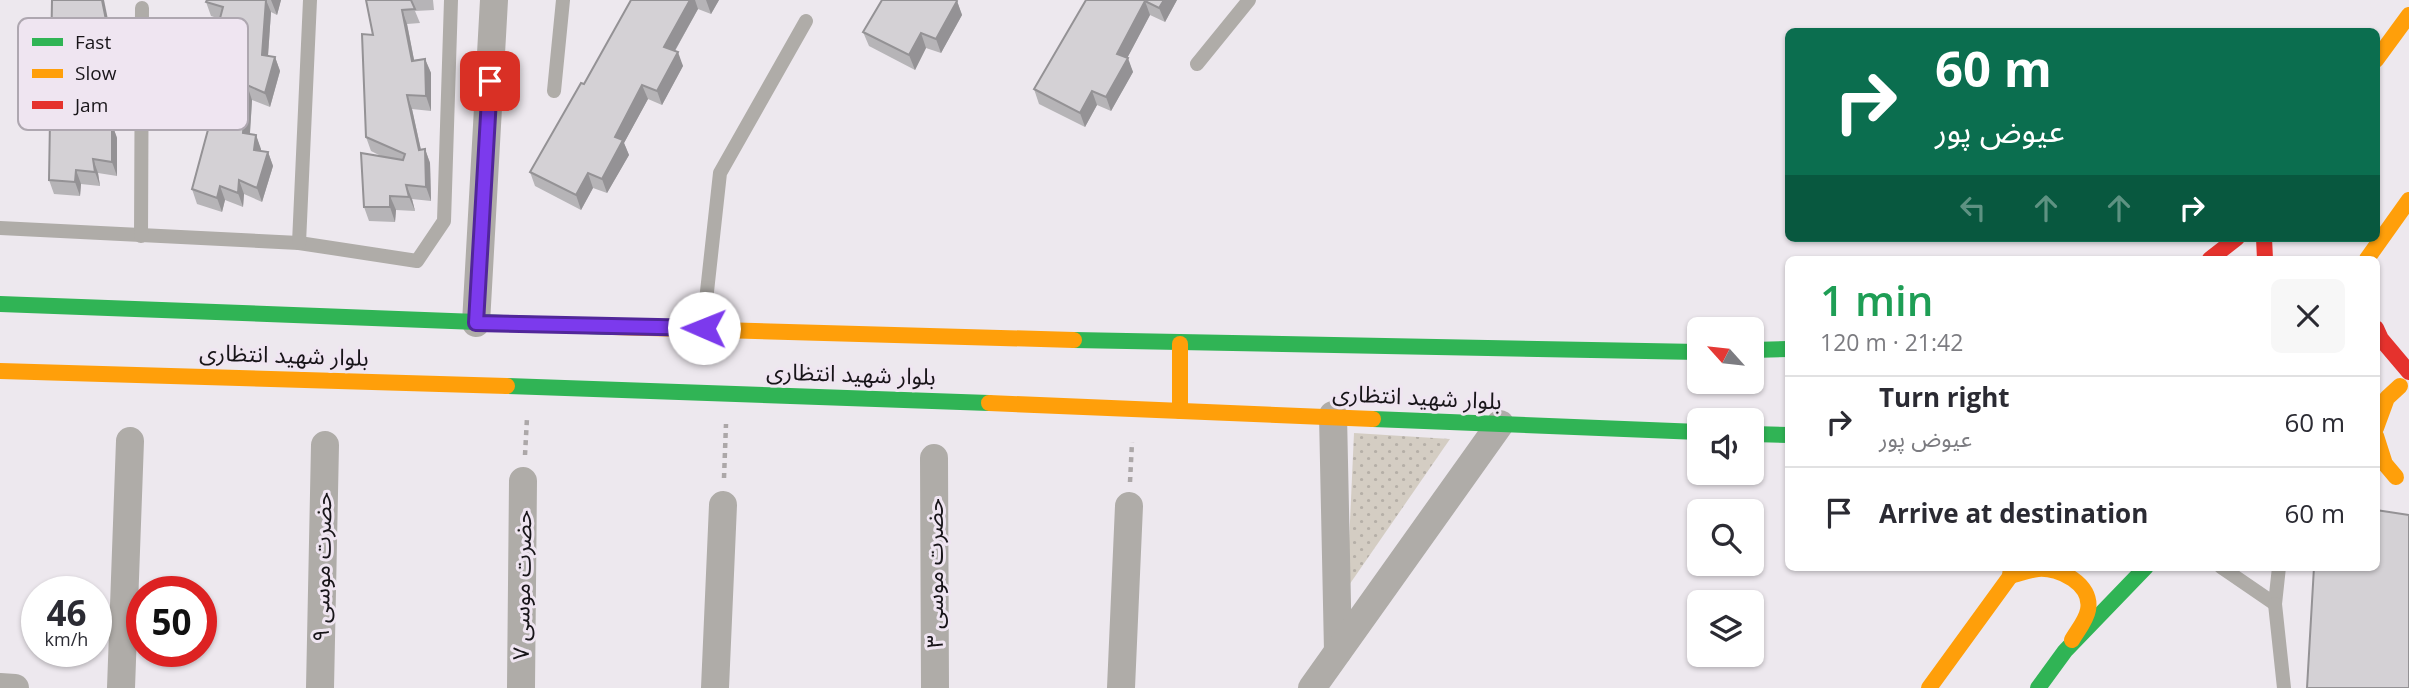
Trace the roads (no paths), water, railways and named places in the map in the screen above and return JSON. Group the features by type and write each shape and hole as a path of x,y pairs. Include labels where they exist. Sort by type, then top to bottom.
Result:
{"main road":[{"path":"2380,55 2409,15"},
{"path":"2380,241 2409,200"},
{"path":"2214,256 2232,242"},
{"name":"بلوار شهید انتظاری","path":"0,304 128,307 476,323 1180,344 1687,352"},
{"path":"2380,337 2406,381"},
{"path":"1180,344 1180,411"},
{"path":"1764,350 1785,349"},
{"name":"بلوار شهید انتظاری","path":"0,371 727,392 1687,432"},
{"path":"2380,383 2406,381"},
{"path":"2380,417 2387,398 2406,381"},
{"path":"1764,434 1785,435"},
{"path":"2380,448 2385,464 2403,478"},
{"path":"2380,479 2403,478"},
{"path":"1929,688 2012,571"},
{"path":"2038,688 2065,651 2088,609 2087,596 2079,583 2070,576 2052,571"},
{"path":"2065,651 2142,571"}],"street":[{"path":"476,323 494,0"},
{"path":"1333,415 1338,651"},
{"path":"1312,688 1500,424"},
{"path":"121,688 130,441"},
{"name":"حضرت موسی ۹","path":"320,688 325,445"},
{"name":"حضرت موسی ۳","path":"934,458 935,688"},
{"name":"حضرت موسی ۷","path":"521,688 523,481"},
{"path":"715,688 723,505"},
{"path":"1121,688 1129,506"},
{"path":"0,687 15,688"}],"lane":[{"path":"299,243 310,0"},
{"path":"0,228 299,243 417,261 444,221 451,0"},
{"path":"554,91 563,0"},
{"path":"1197,64 1249,0"},
{"path":"142,8 142,18"},
{"path":"704,328 720,173 806,22"},
{"path":"141,130 141,236"},
{"path":"2227,571 2274,604"},
{"path":"2278,571 2274,604 2284,688"}]}
